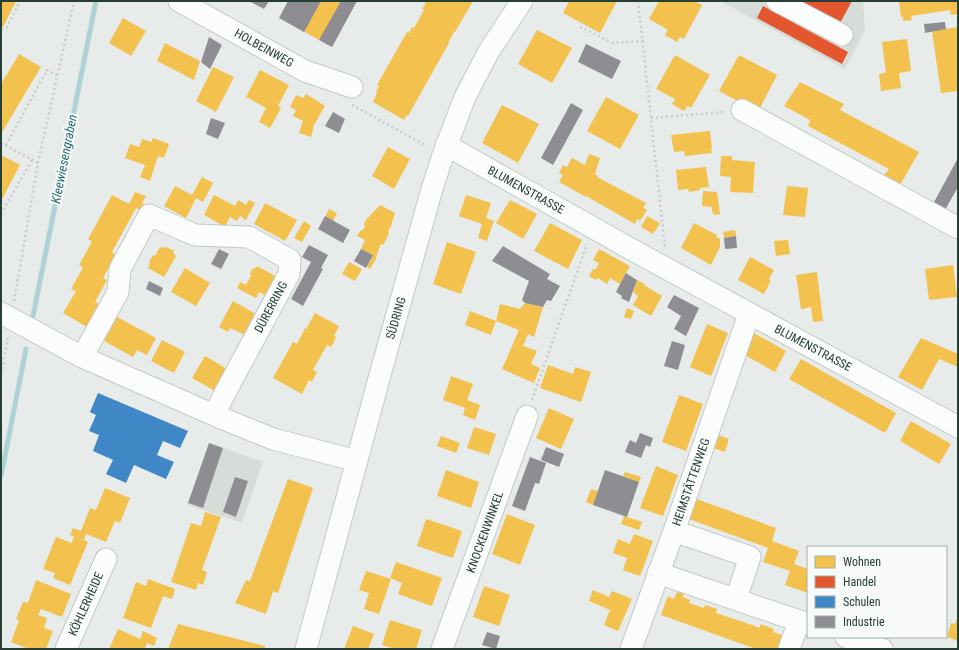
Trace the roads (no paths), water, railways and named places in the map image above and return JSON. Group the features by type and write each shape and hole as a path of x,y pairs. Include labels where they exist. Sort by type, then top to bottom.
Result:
{"street":[{"name":"HOLBEINWEG","path":"179,1 305,71 352,87"},
{"name":"SÜDRING","path":"306,649 432,189 445,150 465,97 489,51 522,1"},
{"path":"777,1 842,35"},
{"path":"742,110 958,228"},
{"name":"BLUMENSTRASSE","path":"445,150 592,227 958,427"},
{"name":"DÜRERRING","path":"82,357 118,292 120,269 149,215 195,235 249,237 290,260 289,274 214,415"},
{"name":"HEIMSTÄTTENWEG","path":"631,649 674,531 749,314"},
{"path":"6,316 82,357 214,415 273,439 357,461"},
{"name":"KNOCKENWINKEL","path":"442,649 527,416"},
{"path":"674,531 750,557 736,600"},
{"name":"KÖHLERHEIDE","path":"66,649 106,559"},
{"path":"658,573 804,623 789,649"},
{"path":"849,638 882,649"}],"waterway":[{"name":"Kleewiesengraben","path":"33,316 96,1"},
{"name":"Kleewiesengraben","path":"1,476 26,349"}]}
